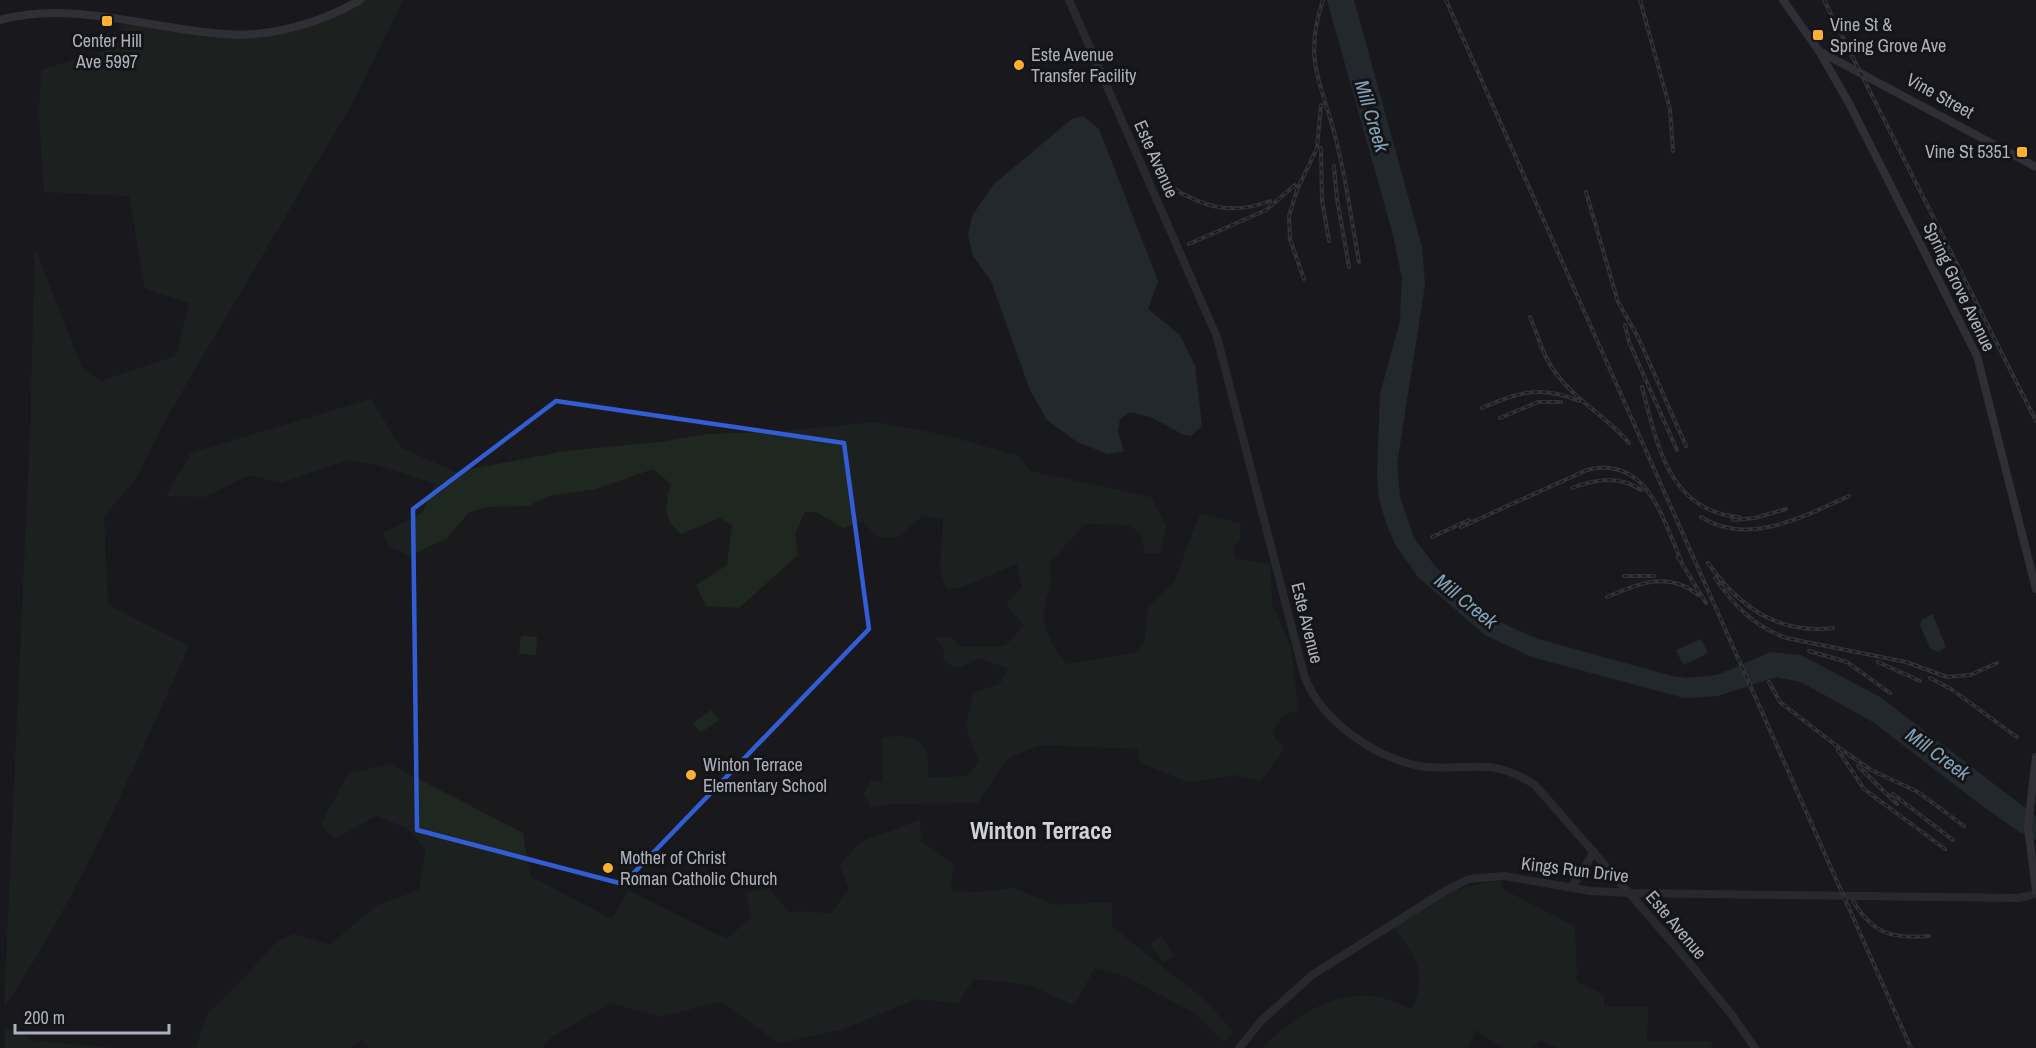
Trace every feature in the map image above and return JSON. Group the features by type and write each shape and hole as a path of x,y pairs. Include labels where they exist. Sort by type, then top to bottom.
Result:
{"main road":[{"path":"0,20 34,10 60,8 206,32 241,35 296,26 360,0"},
{"name":"Vine Street","path":"1783,0 1819,51 2036,167"},
{"name":"Spring Grove Avenue","path":"1819,51 1850,105 1977,356 2036,589"},
{"path":"2036,757 2030,795 2029,848 2036,893"}],"street":[{"name":"Este Avenue","path":"1069,0 1217,338 1304,675 1317,703 1340,727 1407,763 1438,768 1481,765 1505,770 1525,779 1550,800 1732,1015 1755,1048"},
{"path":"1572,887 1594,852"},
{"name":"Kings Run Drive","path":"1239,1048 1262,1020 1312,975 1460,883 1479,877 1504,876 1629,893 2019,898 2036,893"}],"highlighted area":[{"path":"556,401 844,443 869,629 623,884 417,830 413,509"}],"shaded area":[{"path":"360,0 403,0 354,100 164,422 135,480 104,516 108,605 189,646 126,785 81,877 57,922 4,1007 30,434 35,248 82,368 101,381 176,356 189,303 145,289 129,196 44,192 39,117 41,70 111,49 117,41 123,18 226,35 296,26"},
{"path":"371,399 401,448 456,472 565,451 659,442 707,434 770,432 876,422 945,435 1019,456 1030,471 1151,497 1166,526 1160,553 1145,553 1141,535 1130,525 1085,524 1049,563 1050,582 1043,615 1044,622 1054,646 1066,664 1135,653 1145,640 1148,607 1174,582 1200,514 1241,523 1239,541 1233,547 1236,559 1270,564 1272,604 1291,648 1298,710 1284,715 1271,733 1284,748 1261,781 1236,775 1189,782 1140,763 1138,749 1040,745 1008,758 977,803 893,804 871,808 864,794 871,780 883,783 882,738 908,737 924,747 928,760 928,778 967,776 979,763 966,727 973,693 1000,684 1008,668 978,658 965,666 953,666 943,661 944,648 935,638 951,637 960,647 1005,646 1024,626 1006,604 1022,588 1017,564 962,587 947,590 940,570 943,520 924,515 896,538 878,537 862,521 843,528 816,512 805,512 795,534 798,555 739,608 706,606 696,585 727,565 732,525 720,518 681,534 668,517 667,499 671,484 653,469 596,489 548,496 529,506 487,507 469,512 447,538 410,556 389,546 383,533 422,513 435,484 377,465 348,460 281,483 250,475 204,497 166,496 191,453"},
{"path":"521,636 537,637 536,655 519,654"},
{"path":"711,710 719,720 700,733 693,723"},
{"path":"390,764 523,833 530,876 612,919 628,890 726,939 752,917 746,893 768,888 788,911 831,913 849,890 840,865 860,842 920,820 921,841 953,864 951,891 976,892 1014,888 1054,905 1112,902 1112,927 1205,1000 1233,1032 1224,1042 1196,1014 1125,976 1095,968 1074,1005 1029,985 974,979 958,1003 916,999 844,1029 779,1043 721,1001 661,1017 611,1003 553,1036 542,1048 370,1048 362,1040 349,1048 196,1048 208,1013 278,940 295,934 330,945 376,906 419,890 426,850 407,828 376,816 334,839 321,824 349,773"},
{"path":"1503,881 1501,888 1575,927 1577,981 1604,995 1604,1006 1648,1007 1647,1041 1711,1041 1712,1048 1560,1048 1540,1040 1533,1048 1504,1048 1475,1030 1468,1048 1263,1048 1298,1018 1342,998 1377,997 1412,1009 1417,997 1419,975 1413,956 1394,927 1433,902 1458,890"},
{"path":"1161,936 1174,956 1163,963 1150,944"},
{"path":"5,1028 36,1041 116,1048 5,1048"}],"water":[{"name":"Mill Creek","path":"1327,0 1354,0 1422,247 1425,285 1397,464 1400,497 1414,538 1435,566 1488,615 1506,625 1538,639 1672,676 1687,678 1717,675 1771,652 1801,655 1880,697 2036,816 2036,840 2018,831 1981,805 1873,722 1801,682 1776,677 1718,696 1684,698 1532,657 1485,635 1418,577 1395,544 1386,523 1379,499 1377,475 1380,394 1400,321 1402,278 1393,235"},
{"path":"1083,116 1099,129 1158,281 1148,309 1180,335 1195,366 1202,426 1191,436 1182,434 1151,417 1130,412 1120,419 1118,432 1124,451 1108,454 1077,442 1047,420 1030,390 991,281 973,256 968,235 972,216 994,184 1072,119"},
{"path":"1932,614 1946,647 1938,652 1930,648 1920,625 1922,620"},
{"path":"1701,639 1708,653 1683,665 1676,650"}],"railway":[{"path":"1323,0 1314,42 1317,76 1341,162 1359,262"},
{"path":"1446,0 1911,1048"},
{"path":"1640,0 1670,109 1673,151"},
{"path":"1824,0 2036,421"},
{"path":"1304,279 1290,239 1289,216 1297,190 1317,148 1321,105"},
{"path":"1321,148 1322,200 1329,241"},
{"path":"1334,166 1337,199 1349,267"},
{"path":"1168,185 1193,199 1218,207 1243,208 1270,201"},
{"path":"1189,244 1266,210 1295,185"},
{"path":"1586,192 1618,302 1638,337 1686,446"},
{"path":"1530,317 1544,353 1555,372 1572,391 1629,443"},
{"path":"1625,325 1629,342 1677,450"},
{"path":"1642,387 1661,451 1681,488 1696,502 1715,512 1739,517"},
{"path":"1482,408 1530,392 1553,393 1579,401"},
{"path":"1500,418 1538,402 1561,402"},
{"path":"1461,527 1587,470 1608,468 1625,472 1639,481 1650,495 1660,511 1682,563"},
{"path":"1572,488 1590,482 1616,480 1641,490"},
{"path":"1701,517 1719,526 1757,529 1795,519 1849,496"},
{"path":"1733,520 1755,518 1786,509"},
{"path":"1432,537 1469,520"},
{"path":"1678,557 1706,603"},
{"path":"1708,563 1733,592 1762,614 1795,627 1833,628"},
{"path":"1624,576 1654,576"},
{"path":"1715,578 1730,598 1754,621 1786,638 1906,662 1947,677 1970,675 1997,663"},
{"path":"1607,597 1642,584 1664,581 1687,587 1698,595"},
{"path":"1809,651 1847,662 1890,693"},
{"path":"1878,662 1920,681"},
{"path":"1930,678 1951,689 2017,737"},
{"path":"1769,682 1780,702 1838,747 1871,770 1918,792 1964,826"},
{"path":"1838,750 1864,789 1945,849"},
{"path":"1858,766 1897,804"},
{"path":"1893,794 1953,840"},
{"path":"1853,901 1868,921 1885,932 1904,936 1929,936"}],"place":[{"name":"Center Hill Ave 5997","path":"107,21"},
{"name":"Vine St & Spring Grove Ave","path":"1818,35"},
{"name":"Este Avenue Transfer Facility","path":"1019,65"},
{"name":"Vine St 5351","path":"2022,152"},
{"name":"Winton Terrace Elementary School","path":"691,775"},
{"name":"Mother of Christ Roman Catholic Church","path":"608,868"}],"district":[{"name":"Winton Terrace","path":"1041,831"}]}
